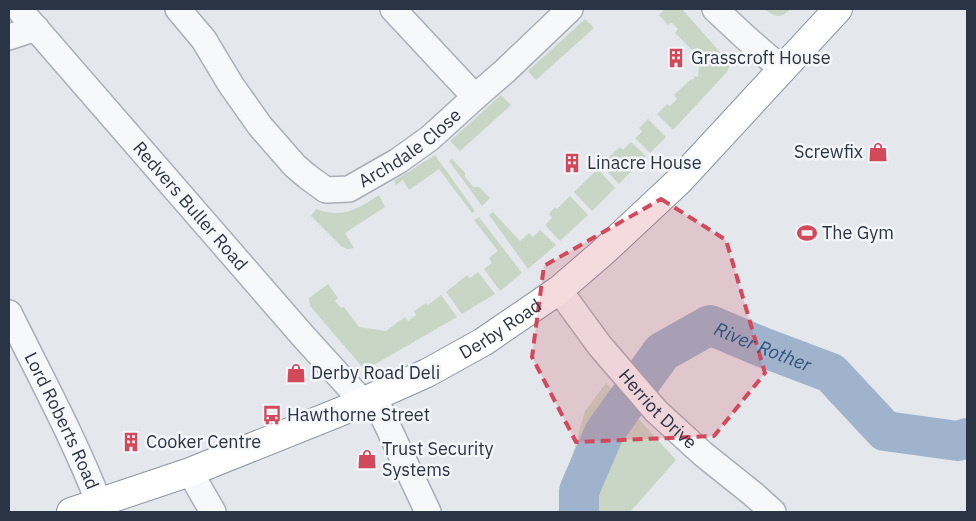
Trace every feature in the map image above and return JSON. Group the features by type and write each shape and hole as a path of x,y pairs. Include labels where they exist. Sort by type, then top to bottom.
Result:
{"highway":[{"name":"Derby Road","path":"71,512 190,472 369,400 426,373 483,342 559,290 602,253 679,181 838,9"}],"street":[{"name":"Redvers Buller Road","path":"19,9 303,336 369,400 428,512"},
{"name":"Archdale Close","path":"178,9 204,40 230,85 260,126 295,166 326,190 349,189 398,161 430,138 505,71 570,9"},
{"path":"393,9 475,97"},
{"path":"715,9 782,69"},
{"path":"9,37 36,28"},
{"name":"Herriot Drive","path":"559,290 582,323 656,411 703,454 773,512"},
{"name":"Lord Roberts Road","path":"9,313 69,434 99,503"},
{"path":"190,472 213,512"}],"highlighted area":[{"path":"661,199 726,240 765,373 714,436 576,442 532,357 544,266"}],"green space":[{"path":"663,9 682,9 727,60 729,67 727,72 673,130 657,114 667,104 670,106 677,99 674,95 690,80 694,79 694,76 698,77 700,54 695,53 675,33 678,29 671,22 668,25 659,15"},
{"path":"764,9 791,9 778,16"},
{"path":"585,19 594,28 536,80 528,71"},
{"path":"501,95 511,105 460,151 450,141"},
{"path":"648,119 666,137 650,153 635,138 642,132 639,128"},
{"path":"631,142 646,156 619,184 601,165 620,147 623,150"},
{"path":"435,155 475,211 472,213 439,169 409,190 403,180 396,185 394,181"},
{"path":"452,159 465,173 465,177 473,187 479,187 490,198 482,206 449,161"},
{"path":"598,169 615,188 592,211 574,192"},
{"path":"379,195 385,207 345,233 354,248 347,249 341,246 311,216 316,209 334,213 349,211"},
{"path":"570,196 588,215 560,241 545,225 552,218 549,214 555,207 557,209"},
{"path":"493,212 520,241 529,233 533,237 540,230 556,245 528,269 489,215"},
{"path":"479,217 522,273 500,291 484,269 492,263 489,258 498,251 474,220"},
{"path":"478,272 495,294 462,314 446,292 467,275 470,278"},
{"path":"328,284 338,298 335,301 341,308 344,307 359,327 386,331 405,317 408,321 416,315 414,311 426,303 428,305 441,295 457,317 365,370 310,306 309,298"},
{"path":"606,383 676,460 630,512 564,512 563,489 585,411"}],"waterway":[{"name":"River Rother","path":"579,512 579,491 604,433 662,352 710,325 831,373 885,431 958,441 967,438"}],"place":[{"name":"Grasscroft House","path":"676,58"},
{"name":"Screwfix","path":"878,152"},
{"name":"Linacre House","path":"572,163"},
{"name":"The Gym","path":"807,233"},
{"name":"Derby Road Deli","path":"296,373"},
{"name":"Hawthorne Street","path":"272,415"},
{"name":"Cooker Centre","path":"131,442"},
{"name":"Trust Security Systems","path":"367,459"}]}
